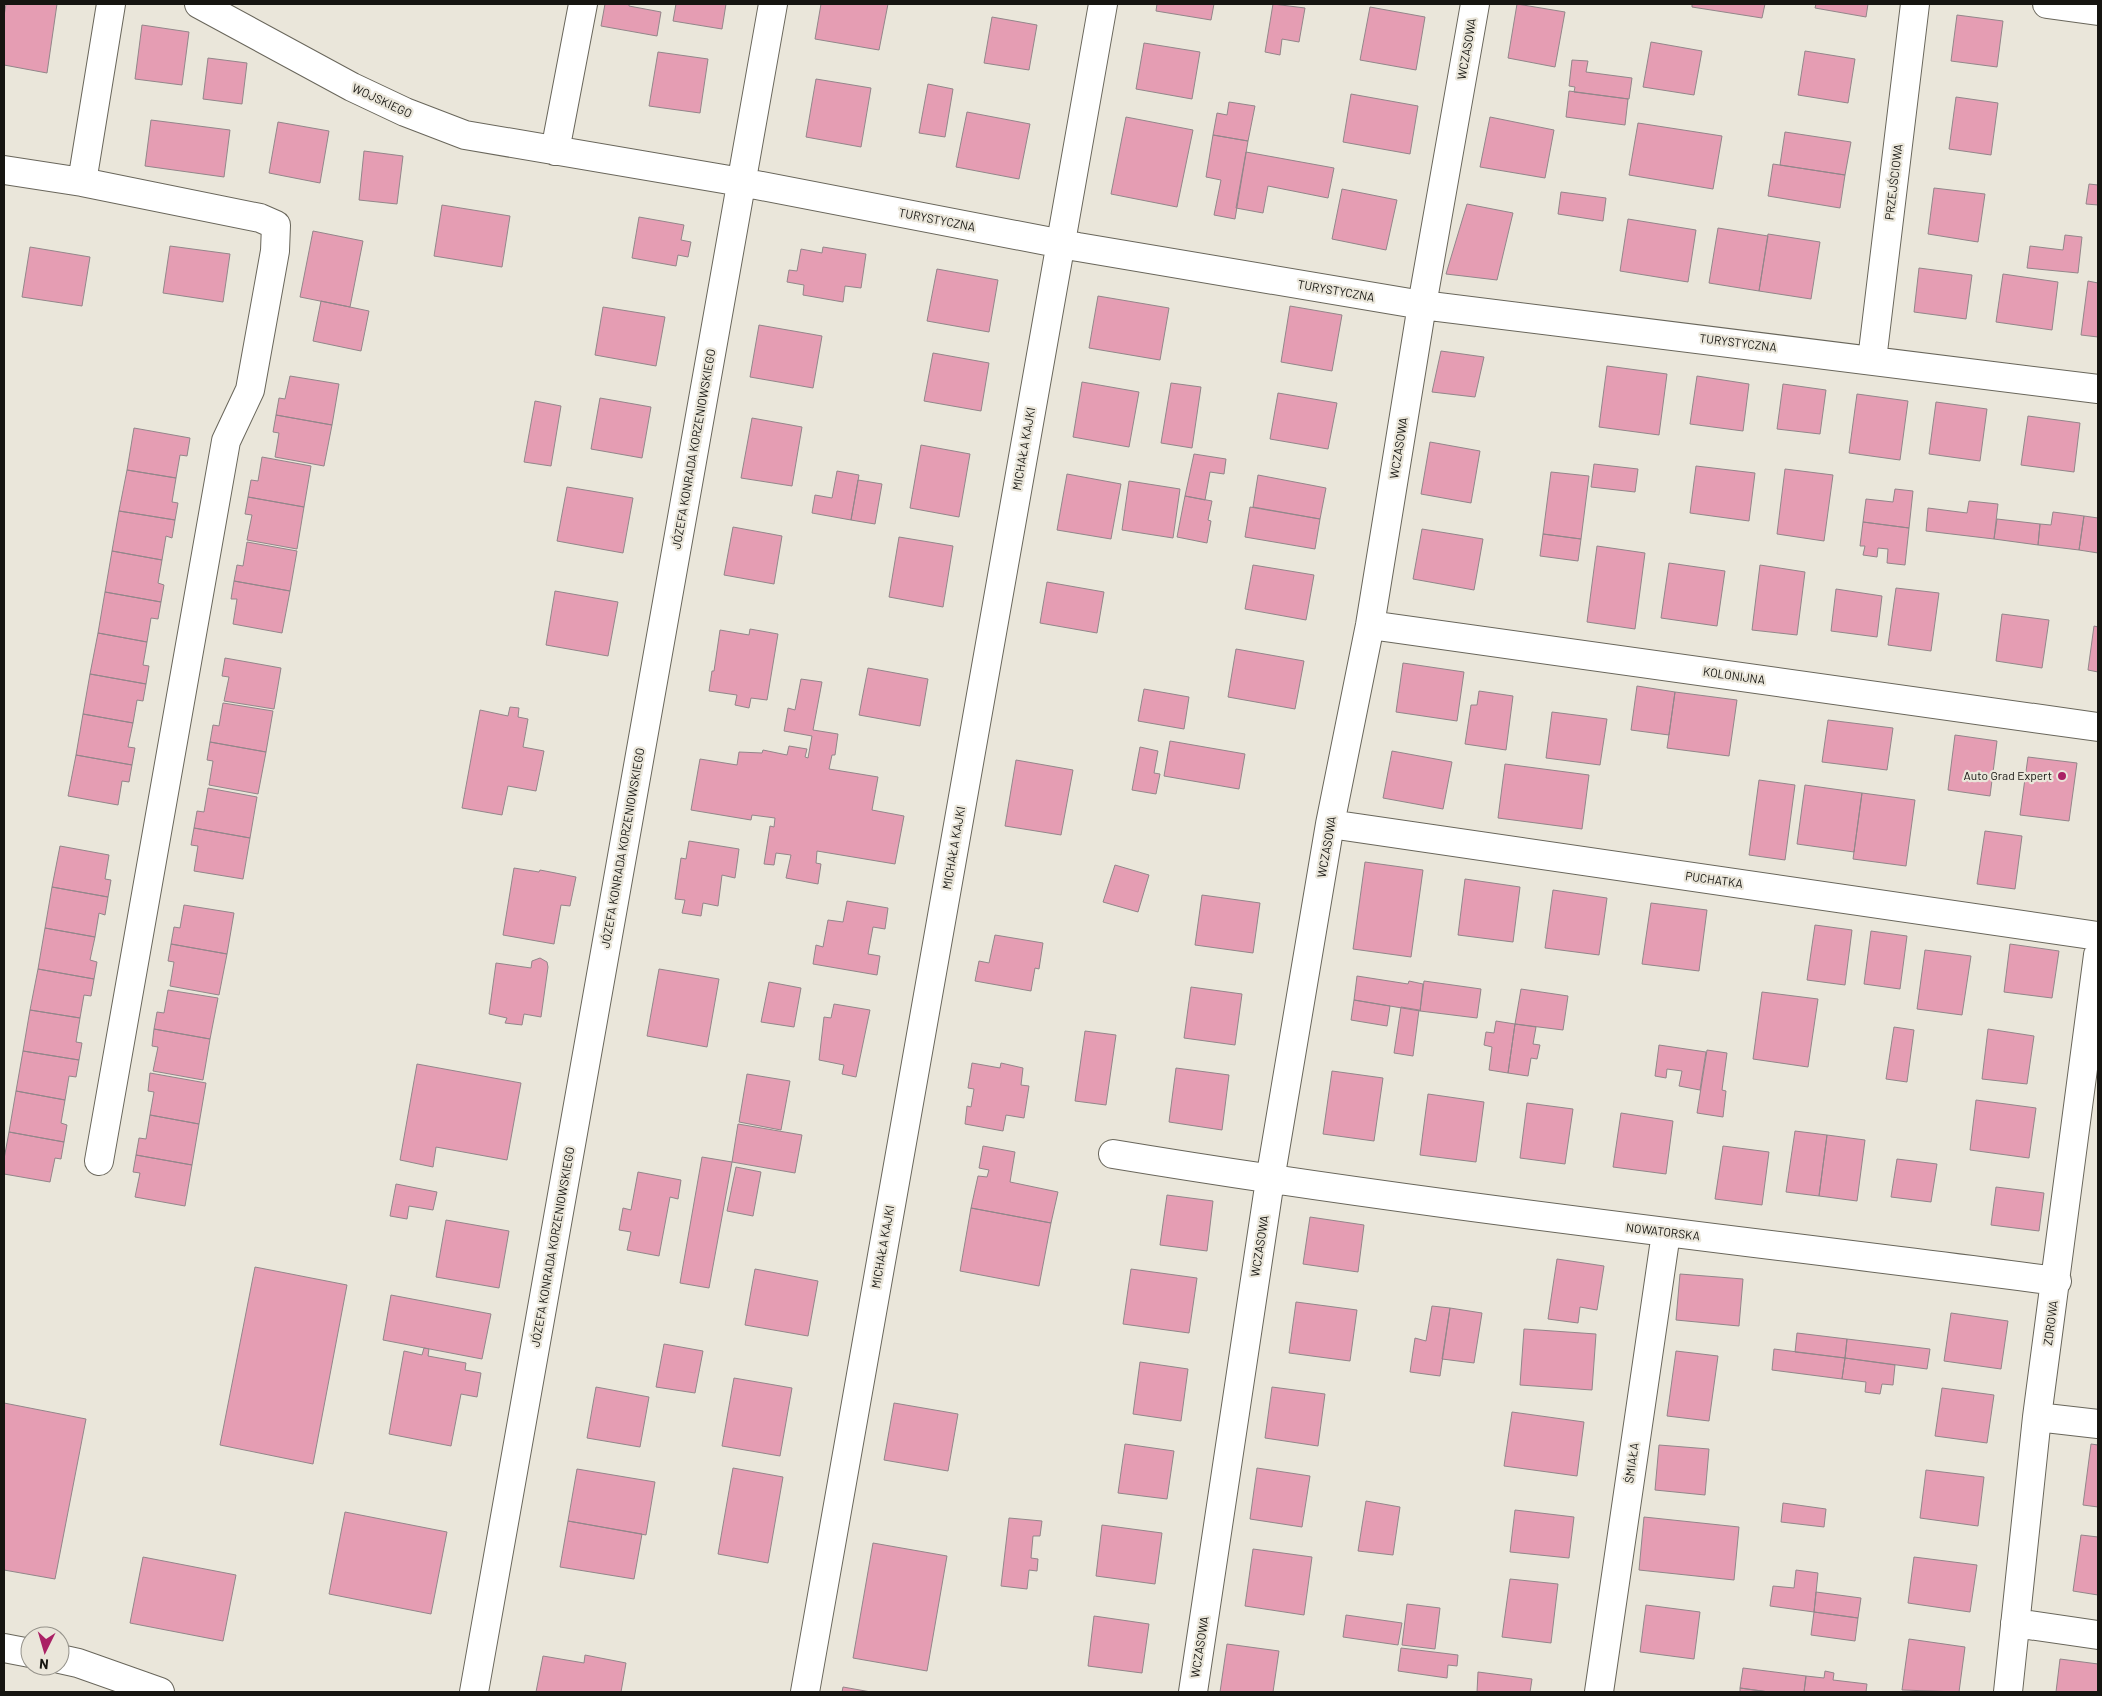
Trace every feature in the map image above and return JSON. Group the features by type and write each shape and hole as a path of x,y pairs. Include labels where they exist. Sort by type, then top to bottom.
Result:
{"street":[{"path":"82,182 110,4"},
{"name":"WOJSKIEGO","path":"199,4 352,88 405,112 465,135 567,153"},
{"path":"567,153 583,4"},
{"name":"JÓZEFA KONRADA KORZENIOWSKIEGO","path":"474,1692 773,4"},
{"name":"MICHAŁA KAJKI","path":"805,1692 1103,4"},
{"name":"WCZASOWA","path":"1193,1692 1270,1180 1330,824 1370,625 1422,305 1475,4"},
{"name":"PRZEJŚCIOWA","path":"1872,360 1915,4"},
{"path":"2046,4 2098,11"},
{"name":"TURYSTYCZNA","path":"567,153 741,182 1060,244 1422,305 2098,389"},
{"path":"4,170 82,182 260,218 276,225 275,251 250,390 226,441 98,1162"},
{"name":"KOLONIJNA","path":"1370,625 2098,727"},
{"name":"PUCHATKA","path":"1330,824 2098,936"},
{"name":"ZDROWA","path":"2008,1692 2037,1417 2057,1281 2098,955"},
{"name":"NOWATORSKA","path":"1112,1154 1270,1180 1666,1233 2057,1281"},
{"name":"ŚMIAŁA","path":"1599,1692 1666,1233"},
{"path":"2037,1417 2098,1424"},
{"path":"2015,1623 2098,1635"},
{"path":"4,1648 20,1651"},
{"path":"70,1662 160,1692"}],"building":[{"path":"6,4 57,4 47,73 4,65 4,16"},
{"path":"605,4 629,4 629,6 661,12 657,36 601,26"},
{"path":"676,4 726,4 722,29 673,21"},
{"path":"821,4 888,4 879,50 815,39"},
{"path":"1157,4 1214,4 1211,20 1156,11"},
{"path":"1273,4 1305,8 1299,42 1282,39 1280,55 1265,52"},
{"path":"1517,4 1565,12 1555,67 1508,58"},
{"path":"1692,4 1765,4 1762,18 1692,7"},
{"path":"1816,4 1868,4 1866,17 1815,8"},
{"path":"1370,7 1425,17 1416,70 1360,60"},
{"path":"1957,15 2003,21 1997,67 1951,61"},
{"path":"992,17 1037,25 1029,70 984,63"},
{"path":"142,25 189,32 182,85 135,79"},
{"path":"1651,42 1702,51 1694,95 1643,87"},
{"path":"1144,43 1200,52 1192,99 1136,89"},
{"path":"1805,51 1855,59 1848,103 1798,95"},
{"path":"658,52 708,59 700,113 649,106"},
{"path":"208,58 247,63 242,104 203,99"},
{"path":"1572,60 1588,61 1586,72 1632,78 1629,99 1574,92 1575,87 1569,86"},
{"path":"816,79 871,88 861,147 806,137"},
{"path":"928,84 953,89 945,137 919,133"},
{"path":"1569,91 1628,99 1625,125 1566,117"},
{"path":"1351,94 1418,106 1410,154 1343,142"},
{"path":"1956,97 1998,103 1991,155 1949,149"},
{"path":"1229,102 1255,106 1248,141 1213,135 1217,113 1227,115"},
{"path":"967,112 1030,124 1019,179 956,167"},
{"path":"1126,117 1193,130 1177,207 1111,194"},
{"path":"1490,117 1554,130 1545,178 1480,167"},
{"path":"151,120 230,130 224,177 145,166"},
{"path":"278,122 329,131 320,183 269,173"},
{"path":"1638,123 1722,136 1713,189 1629,175"},
{"path":"1785,132 1851,142 1845,175 1780,165"},
{"path":"1213,135 1248,141 1235,219 1214,215 1221,180 1206,177"},
{"path":"364,151 403,156 397,204 359,200"},
{"path":"1246,152 1334,168 1328,198 1268,186 1263,213 1236,208"},
{"path":"1773,164 1845,175 1840,208 1768,196"},
{"path":"2089,184 2098,185 2098,205 2086,204"},
{"path":"1934,188 1985,194 1978,242 1928,234"},
{"path":"1342,189 1397,200 1386,250 1332,239"},
{"path":"1561,192 1606,198 1603,221 1558,214"},
{"path":"1467,204 1513,213 1497,280 1446,274"},
{"path":"442,205 510,216 502,267 434,256"},
{"path":"639,217 684,225 681,240 691,242 688,257 678,255 676,266 632,258"},
{"path":"1628,219 1696,230 1688,282 1620,271"},
{"path":"1718,228 1768,236 1759,291 1709,283"},
{"path":"313,231 363,241 350,307 300,297"},
{"path":"1768,234 1820,242 1811,299 1759,291"},
{"path":"2065,235 2082,237 2078,273 2027,268 2030,246 2063,250"},
{"path":"170,246 230,254 223,302 163,293"},
{"path":"30,247 90,257 82,306 22,297"},
{"path":"823,247 866,254 861,288 845,286 843,302 803,295 804,285 787,282 789,270 797,271 801,249 822,253"},
{"path":"1919,268 1972,275 1966,319 1914,312"},
{"path":"937,269 998,280 989,332 927,321"},
{"path":"2003,274 2058,282 2052,330 1996,322"},
{"path":"2088,281 2098,283 2098,337 2081,335"},
{"path":"1098,296 1169,308 1160,360 1089,348"},
{"path":"321,301 369,311 361,351 313,341"},
{"path":"1290,306 1342,315 1332,371 1281,362"},
{"path":"603,307 665,317 656,366 595,355"},
{"path":"759,325 822,336 813,388 750,377"},
{"path":"1441,351 1484,357 1475,397 1432,392"},
{"path":"933,353 989,363 981,411 924,401"},
{"path":"1607,366 1667,374 1659,435 1599,427"},
{"path":"290,376 339,384 332,425 276,415 279,398 285,399"},
{"path":"1697,376 1749,384 1743,431 1690,424"},
{"path":"1082,382 1139,392 1129,447 1073,437"},
{"path":"1171,383 1201,387 1192,448 1161,443"},
{"path":"1783,384 1826,390 1820,434 1777,429"},
{"path":"1278,393 1337,403 1328,449 1270,439"},
{"path":"1857,394 1908,401 1900,460 1849,453"},
{"path":"600,398 651,407 642,458 591,449"},
{"path":"535,401 561,406 551,466 524,462"},
{"path":"1936,402 1987,409 1980,461 1929,454"},
{"path":"276,415 332,425 324,466 275,457 279,433 273,432"},
{"path":"2028,416 2080,423 2074,472 2021,465"},
{"path":"752,418 802,427 792,486 741,478"},
{"path":"134,428 190,438 187,456 180,455 176,478 127,470"},
{"path":"1430,442 1480,451 1471,503 1421,494"},
{"path":"921,445 970,454 959,517 910,508"},
{"path":"1194,454 1226,459 1224,474 1210,472 1205,500 1185,496"},
{"path":"262,457 311,466 304,507 248,497 251,480 258,481"},
{"path":"1594,464 1638,469 1635,492 1591,487"},
{"path":"1696,466 1755,473 1749,521 1690,513"},
{"path":"1785,469 1833,475 1824,541 1777,534"},
{"path":"127,470 176,478 172,502 178,503 175,520 119,511"},
{"path":"837,471 859,475 851,520 812,513 815,495 832,498"},
{"path":"1551,472 1589,476 1581,539 1543,534"},
{"path":"1067,474 1121,484 1111,539 1057,530"},
{"path":"1258,475 1326,488 1320,519 1253,507"},
{"path":"858,480 882,484 875,524 851,520"},
{"path":"1129,481 1180,489 1173,538 1122,530"},
{"path":"567,487 633,498 623,553 557,541"},
{"path":"1895,489 1913,491 1909,528 1863,522 1866,499 1893,502"},
{"path":"1185,496 1212,501 1208,520 1211,521 1207,543 1177,537"},
{"path":"248,497 304,507 297,549 247,540 252,515 245,514"},
{"path":"1969,501 1998,504 1994,539 1926,531 1928,508 1967,513"},
{"path":"1250,507 1320,519 1315,549 1245,537"},
{"path":"119,511 175,520 172,538 166,536 162,560 112,551"},
{"path":"2053,512 2084,516 2079,550 2038,545 2040,524 2051,525"},
{"path":"2084,516 2098,518 2098,553 2079,550"},
{"path":"1997,519 2040,524 2038,545 1994,539"},
{"path":"1863,522 1909,528 1905,565 1887,563 1888,549 1878,548 1877,557 1863,555 1865,546 1860,546"},
{"path":"733,527 782,536 774,584 724,575"},
{"path":"1422,529 1483,539 1474,590 1413,579"},
{"path":"1543,534 1581,539 1578,561 1540,556"},
{"path":"899,537 953,546 943,607 889,597"},
{"path":"247,542 297,551 290,591 234,581 237,565 243,566"},
{"path":"1597,546 1645,553 1635,629 1587,622"},
{"path":"112,551 162,560 158,583 164,585 161,602 105,592"},
{"path":"1669,563 1725,571 1717,626 1661,618"},
{"path":"1253,565 1314,575 1306,620 1245,609"},
{"path":"1760,565 1805,572 1797,635 1752,630"},
{"path":"234,581 290,591 282,633 233,624 237,599 231,599"},
{"path":"1047,582 1104,592 1097,633 1040,623"},
{"path":"1896,588 1939,593 1931,651 1888,645"},
{"path":"1836,589 1882,596 1877,637 1831,631"},
{"path":"555,591 618,602 608,656 546,645"},
{"path":"105,592 161,602 158,619 151,618 147,642 98,633"},
{"path":"2002,614 2049,620 2042,668 1996,661"},
{"path":"2094,626 2098,627 2098,672 2088,670"},
{"path":"750,629 778,634 767,700 751,698 749,708 735,705 737,695 709,691 720,630 749,635"},
{"path":"98,633 147,642 143,665 149,666 146,684 90,674"},
{"path":"1236,649 1304,661 1295,709 1228,697"},
{"path":"225,658 281,668 274,709 224,701 229,677 222,676"},
{"path":"1403,663 1464,672 1457,721 1396,712"},
{"path":"868,668 928,679 920,726 859,715"},
{"path":"90,674 146,684 143,701 137,700 133,723 83,714"},
{"path":"801,679 822,682 813,730 838,734 835,755 832,755 829,769 878,777 872,810 904,816 895,864 817,851 816,863 821,864 818,884 786,878 791,855 776,853 774,865 764,864 770,826 774,827 775,818 752,815 751,820 691,810 700,759 737,765 739,752 762,753 763,750 787,755 789,746 807,749 805,757 808,758 812,736 784,731 788,708 795,710"},
{"path":"1637,686 1675,692 1669,735 1631,730"},
{"path":"1144,689 1189,697 1184,729 1138,721"},
{"path":"1479,691 1513,696 1506,750 1465,744 1471,705 1477,705"},
{"path":"1675,692 1737,700 1729,756 1667,748"},
{"path":"223,703 273,711 266,752 210,742 213,725 219,726"},
{"path":"510,707 519,708 518,717 528,719 523,747 544,751 536,791 508,786 502,815 462,808 480,710 508,716"},
{"path":"1552,712 1607,719 1600,765 1546,758"},
{"path":"83,714 133,723 128,747 135,748 132,765 76,755"},
{"path":"1828,720 1893,728 1887,770 1822,762"},
{"path":"1955,735 1997,741 1990,796 1948,790"},
{"path":"1170,741 1245,754 1239,789 1164,776"},
{"path":"210,742 266,752 258,794 209,785 213,761 207,760"},
{"path":"1140,747 1158,751 1154,773 1160,774 1156,794 1132,790"},
{"path":"1392,751 1452,762 1443,809 1383,798"},
{"path":"76,755 132,765 129,782 122,781 118,805 68,796"},
{"path":"2028,757 2077,763 2069,821 2020,815"},
{"path":"1016,760 1073,770 1061,835 1005,826"},
{"path":"1505,764 1589,775 1582,829 1498,818"},
{"path":"1759,780 1795,785 1785,860 1749,855"},
{"path":"1805,785 1862,793 1854,852 1797,844"},
{"path":"208,788 257,797 250,838 194,828 197,811 204,812"},
{"path":"1862,793 1915,800 1906,866 1853,859"},
{"path":"194,828 250,838 243,879 194,871 198,846 191,845"},
{"path":"1985,831 2022,836 2015,889 1977,884"},
{"path":"689,841 739,849 735,878 722,875 718,906 703,903 701,916 682,913 685,900 675,899 681,858 686,859"},
{"path":"60,846 109,855 105,879 111,880 108,897 52,887"},
{"path":"1365,862 1423,870 1411,957 1353,949"},
{"path":"1115,865 1149,875 1138,912 1103,902"},
{"path":"514,868 539,872 540,870 576,877 570,906 561,905 554,944 503,935"},
{"path":"1465,879 1520,887 1513,942 1458,935"},
{"path":"52,887 108,897 105,915 99,913 95,937 45,928"},
{"path":"1553,890 1607,898 1599,955 1545,948"},
{"path":"1202,895 1260,903 1253,953 1195,945"},
{"path":"847,901 888,908 885,929 873,927 868,954 880,956 877,975 813,964 816,945 823,947 828,920 843,922"},
{"path":"1651,903 1707,910 1699,971 1642,964"},
{"path":"184,905 234,913 227,954 171,944 174,927 180,928"},
{"path":"1815,925 1852,930 1845,985 1807,980"},
{"path":"45,928 95,937 90,960 97,962 94,979 38,969"},
{"path":"1871,931 1907,936 1900,989 1864,984"},
{"path":"995,935 1043,943 1039,969 1035,968 1031,991 975,981 979,961 989,963"},
{"path":"171,944 227,954 219,995 170,986 174,962 168,961"},
{"path":"2010,944 2059,951 2052,998 2004,992"},
{"path":"1925,950 1971,956 1962,1015 1917,1009"},
{"path":"540,958 547,962 548,967 541,1017 524,1014 522,1025 505,1023 507,1018 489,1014 496,963 531,968 532,961"},
{"path":"38,969 94,979 91,996 84,995 80,1018 30,1010"},
{"path":"659,969 719,979 707,1047 647,1036"},
{"path":"1357,976 1408,984 1409,981 1423,984 1420,1011 1354,1000"},
{"path":"1424,981 1481,989 1477,1018 1420,1011"},
{"path":"769,982 801,988 794,1027 761,1022"},
{"path":"1191,987 1242,994 1235,1045 1184,1038"},
{"path":"1521,989 1568,996 1563,1030 1515,1024"},
{"path":"168,990 218,998 210,1039 154,1029 157,1012 164,1013"},
{"path":"1762,992 1818,999 1808,1067 1753,1059"},
{"path":"1354,1000 1390,1006 1387,1026 1351,1020"},
{"path":"834,1004 870,1010 856,1077 842,1074 844,1065 819,1060 824,1017 831,1018"},
{"path":"1401,1007 1419,1010 1413,1056 1394,1053"},
{"path":"30,1010 80,1018 76,1042 82,1043 79,1060 23,1051"},
{"path":"1496,1021 1515,1024 1508,1073 1489,1070 1492,1047 1484,1045 1486,1032 1494,1033"},
{"path":"1515,1024 1536,1027 1533,1044 1540,1045 1537,1059 1531,1058 1528,1076 1508,1073"},
{"path":"1894,1027 1914,1030 1907,1082 1886,1079"},
{"path":"154,1029 210,1039 203,1080 153,1071 158,1047 152,1046"},
{"path":"1988,1029 2034,1036 2027,1084 1982,1079"},
{"path":"1085,1031 1116,1035 1106,1105 1075,1101"},
{"path":"1659,1045 1706,1052 1700,1090 1679,1086 1682,1071 1667,1069 1666,1078 1655,1076"},
{"path":"1707,1050 1727,1053 1722,1090 1726,1091 1723,1117 1697,1113"},
{"path":"23,1051 79,1060 76,1077 69,1076 65,1100 16,1091"},
{"path":"972,1063 1000,1068 1001,1063 1023,1068 1021,1085 1029,1086 1024,1118 1006,1115 1003,1131 965,1124 967,1106 971,1107 974,1089 968,1088"},
{"path":"417,1064 521,1083 507,1160 436,1147 433,1167 400,1160"},
{"path":"1176,1068 1229,1075 1222,1130 1169,1122"},
{"path":"1332,1071 1383,1078 1374,1141 1323,1134"},
{"path":"150,1073 206,1083 199,1124 150,1115 154,1092 148,1091"},
{"path":"747,1074 790,1081 781,1130 739,1122"},
{"path":"16,1091 65,1100 61,1123 67,1125 64,1142 9,1132"},
{"path":"1428,1094 1484,1102 1476,1162 1420,1155"},
{"path":"1976,1100 2036,1108 2029,1158 1970,1150"},
{"path":"1527,1103 1573,1109 1565,1164 1520,1158"},
{"path":"1621,1113 1673,1121 1666,1174 1613,1167"},
{"path":"150,1115 199,1124 192,1165 136,1155 139,1138 146,1139"},
{"path":"738,1124 802,1135 795,1173 732,1162"},
{"path":"1795,1131 1827,1135 1819,1196 1786,1192"},
{"path":"9,1132 64,1142 61,1159 55,1158 50,1182 4,1174 4,1159"},
{"path":"1827,1135 1865,1140 1857,1201 1819,1196"},
{"path":"983,1146 1015,1152 1010,1182 1058,1192 1051,1223 971,1208 978,1176 987,1177 989,1170 979,1168"},
{"path":"1723,1146 1769,1152 1762,1205 1715,1199"},
{"path":"136,1155 192,1165 185,1206 135,1197 140,1173 133,1172"},
{"path":"702,1157 732,1162 709,1288 680,1283"},
{"path":"1897,1159 1937,1164 1931,1202 1891,1197"},
{"path":"736,1167 761,1172 753,1216 727,1211"},
{"path":"638,1172 681,1180 678,1199 670,1197 659,1256 627,1250 631,1232 619,1230 623,1208 631,1210"},
{"path":"396,1184 437,1192 433,1210 409,1206 407,1219 390,1216"},
{"path":"1996,1187 2044,1193 2039,1231 1991,1225"},
{"path":"1167,1195 1213,1201 1207,1251 1160,1245"},
{"path":"971,1208 1051,1223 1039,1286 960,1271"},
{"path":"1310,1217 1364,1225 1358,1272 1303,1264"},
{"path":"446,1220 509,1231 499,1288 436,1277"},
{"path":"1557,1259 1604,1266 1597,1310 1580,1307 1578,1323 1548,1319"},
{"path":"255,1267 347,1285 313,1464 220,1445"},
{"path":"755,1269 818,1281 808,1336 745,1325"},
{"path":"1131,1269 1197,1278 1189,1333 1123,1324"},
{"path":"1680,1274 1743,1279 1739,1326 1676,1320"},
{"path":"391,1295 491,1314 482,1359 383,1340"},
{"path":"1296,1302 1357,1310 1350,1361 1289,1353"},
{"path":"1432,1306 1450,1308 1440,1376 1410,1372 1415,1338 1426,1341"},
{"path":"1450,1308 1482,1313 1474,1363 1442,1359"},
{"path":"1951,1313 2008,1321 2001,1369 1944,1361"},
{"path":"1524,1329 1596,1334 1592,1390 1520,1385"},
{"path":"1797,1333 1847,1339 1845,1358 1795,1352"},
{"path":"1847,1339 1930,1349 1927,1369 1845,1358"},
{"path":"664,1344 703,1351 695,1393 656,1387"},
{"path":"424,1348 429,1349 428,1356 466,1363 465,1370 481,1373 477,1397 461,1394 451,1446 389,1434 404,1351 422,1355"},
{"path":"1774,1349 1845,1358 1842,1379 1772,1370"},
{"path":"1676,1351 1718,1356 1709,1421 1667,1416"},
{"path":"1845,1358 1895,1365 1893,1385 1882,1384 1880,1394 1865,1392 1866,1382 1842,1379"},
{"path":"1140,1362 1188,1369 1181,1421 1133,1414"},
{"path":"734,1378 792,1388 780,1456 722,1446"},
{"path":"596,1387 649,1397 640,1447 587,1438"},
{"path":"1272,1387 1325,1394 1318,1446 1265,1438"},
{"path":"1942,1388 1994,1395 1987,1443 1935,1436"},
{"path":"4,1403 86,1419 55,1579 4,1570"},
{"path":"894,1403 958,1414 948,1471 884,1460"},
{"path":"1512,1412 1584,1422 1577,1476 1504,1466"},
{"path":"1125,1444 1174,1451 1167,1499 1118,1493"},
{"path":"2091,1444 2098,1445 2098,1507 2083,1505"},
{"path":"1659,1445 1709,1449 1705,1495 1655,1490"},
{"path":"733,1468 783,1477 768,1563 718,1554"},
{"path":"1257,1468 1310,1476 1302,1527 1250,1519"},
{"path":"577,1469 655,1482 646,1535 568,1521"},
{"path":"1926,1470 1984,1477 1978,1526 1920,1518"},
{"path":"1366,1501 1400,1507 1393,1555 1358,1551"},
{"path":"1783,1503 1826,1509 1824,1527 1781,1522"},
{"path":"1515,1510 1574,1517 1569,1558 1510,1552"},
{"path":"345,1512 447,1532 431,1614 329,1594"},
{"path":"1644,1517 1739,1527 1734,1580 1639,1570"},
{"path":"1009,1518 1042,1521 1040,1536 1033,1536 1031,1558 1038,1559 1037,1571 1029,1570 1027,1589 1001,1586"},
{"path":"568,1521 642,1534 634,1579 560,1567"},
{"path":"1102,1525 1162,1533 1155,1584 1096,1576"},
{"path":"2081,1535 2098,1537 2098,1595 2073,1591"},
{"path":"873,1543 947,1556 927,1671 853,1658"},
{"path":"1253,1549 1312,1557 1304,1615 1245,1606"},
{"path":"143,1557 236,1575 223,1641 130,1623"},
{"path":"1914,1557 1977,1565 1970,1612 1908,1603"},
{"path":"1796,1570 1818,1573 1814,1612 1770,1606 1773,1586 1794,1588"},
{"path":"1510,1579 1558,1584 1551,1643 1502,1637"},
{"path":"1816,1592 1861,1598 1858,1618 1814,1612"},
{"path":"1407,1604 1440,1608 1435,1649 1402,1645"},
{"path":"1646,1605 1700,1612 1694,1659 1640,1652"},
{"path":"1814,1612 1858,1618 1855,1641 1811,1635"},
{"path":"1346,1615 1402,1623 1398,1645 1343,1637"},
{"path":"1094,1616 1149,1624 1142,1673 1088,1666"},
{"path":"1909,1639 1965,1647 1959,1692 1902,1690"},
{"path":"1227,1644 1279,1651 1273,1692 1220,1692"},
{"path":"1401,1648 1458,1655 1457,1666 1448,1665 1447,1678 1398,1671"},
{"path":"585,1655 626,1663 621,1692 536,1692 543,1656 584,1663"},
{"path":"2060,1659 2098,1664 2098,1692 2056,1692"},
{"path":"1743,1668 1806,1676 1804,1692 1769,1692 1740,1688"},
{"path":"1825,1671 1834,1673 1833,1680 1867,1684 1866,1692 1804,1692 1806,1676 1824,1678"},
{"path":"1478,1672 1532,1679 1530,1692 1477,1692"},
{"path":"843,1687 871,1692 842,1692"},
{"path":"1740,1688 1769,1692 1740,1692"}],"place":[{"name":"Auto Grad Expert","path":"2062,776"}]}
